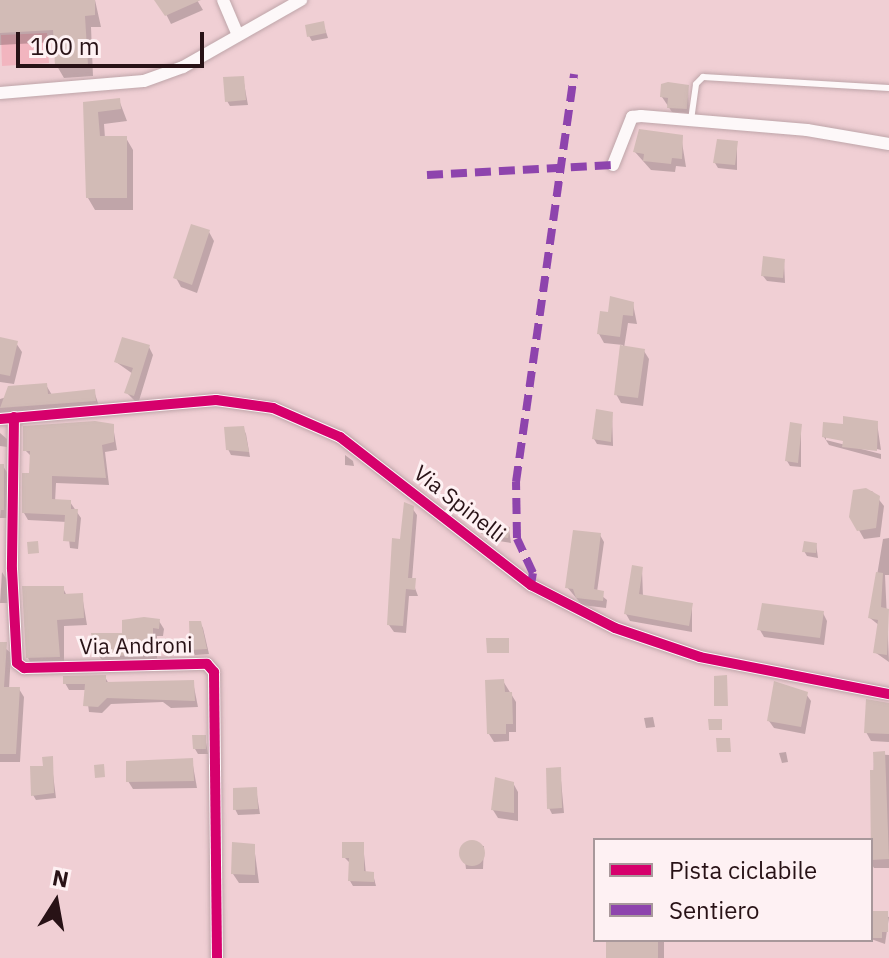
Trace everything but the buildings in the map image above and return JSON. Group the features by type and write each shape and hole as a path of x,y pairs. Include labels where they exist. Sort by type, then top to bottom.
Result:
{"street":[{"path":"223,0 238,35"},
{"path":"0,93 144,81 183,67 301,0"},
{"path":"613,165 632,117 691,120 889,144"},
{"name":"Via Spinelli","path":"0,419 216,400 273,408 340,437 531,585 615,628 700,657 889,694"},
{"name":"Via Androni","path":"14,417 12,569 17,663 24,668 207,664 214,672 217,958"}],"lane":[{"path":"691,120 696,84 703,77 889,88"}],"shaded area":[{"path":"47,33 49,63 2,66 1,35"}],"marked path":[{"path":"531,585 533,573 517,538 516,482 574,74"},
{"path":"427,175 613,165"}],"cycle path":[{"path":"0,419 216,400 273,408 340,437 531,585 615,628 700,657 889,694"},
{"path":"14,417 12,569 17,663 24,668 207,664 214,672 217,958"}]}
